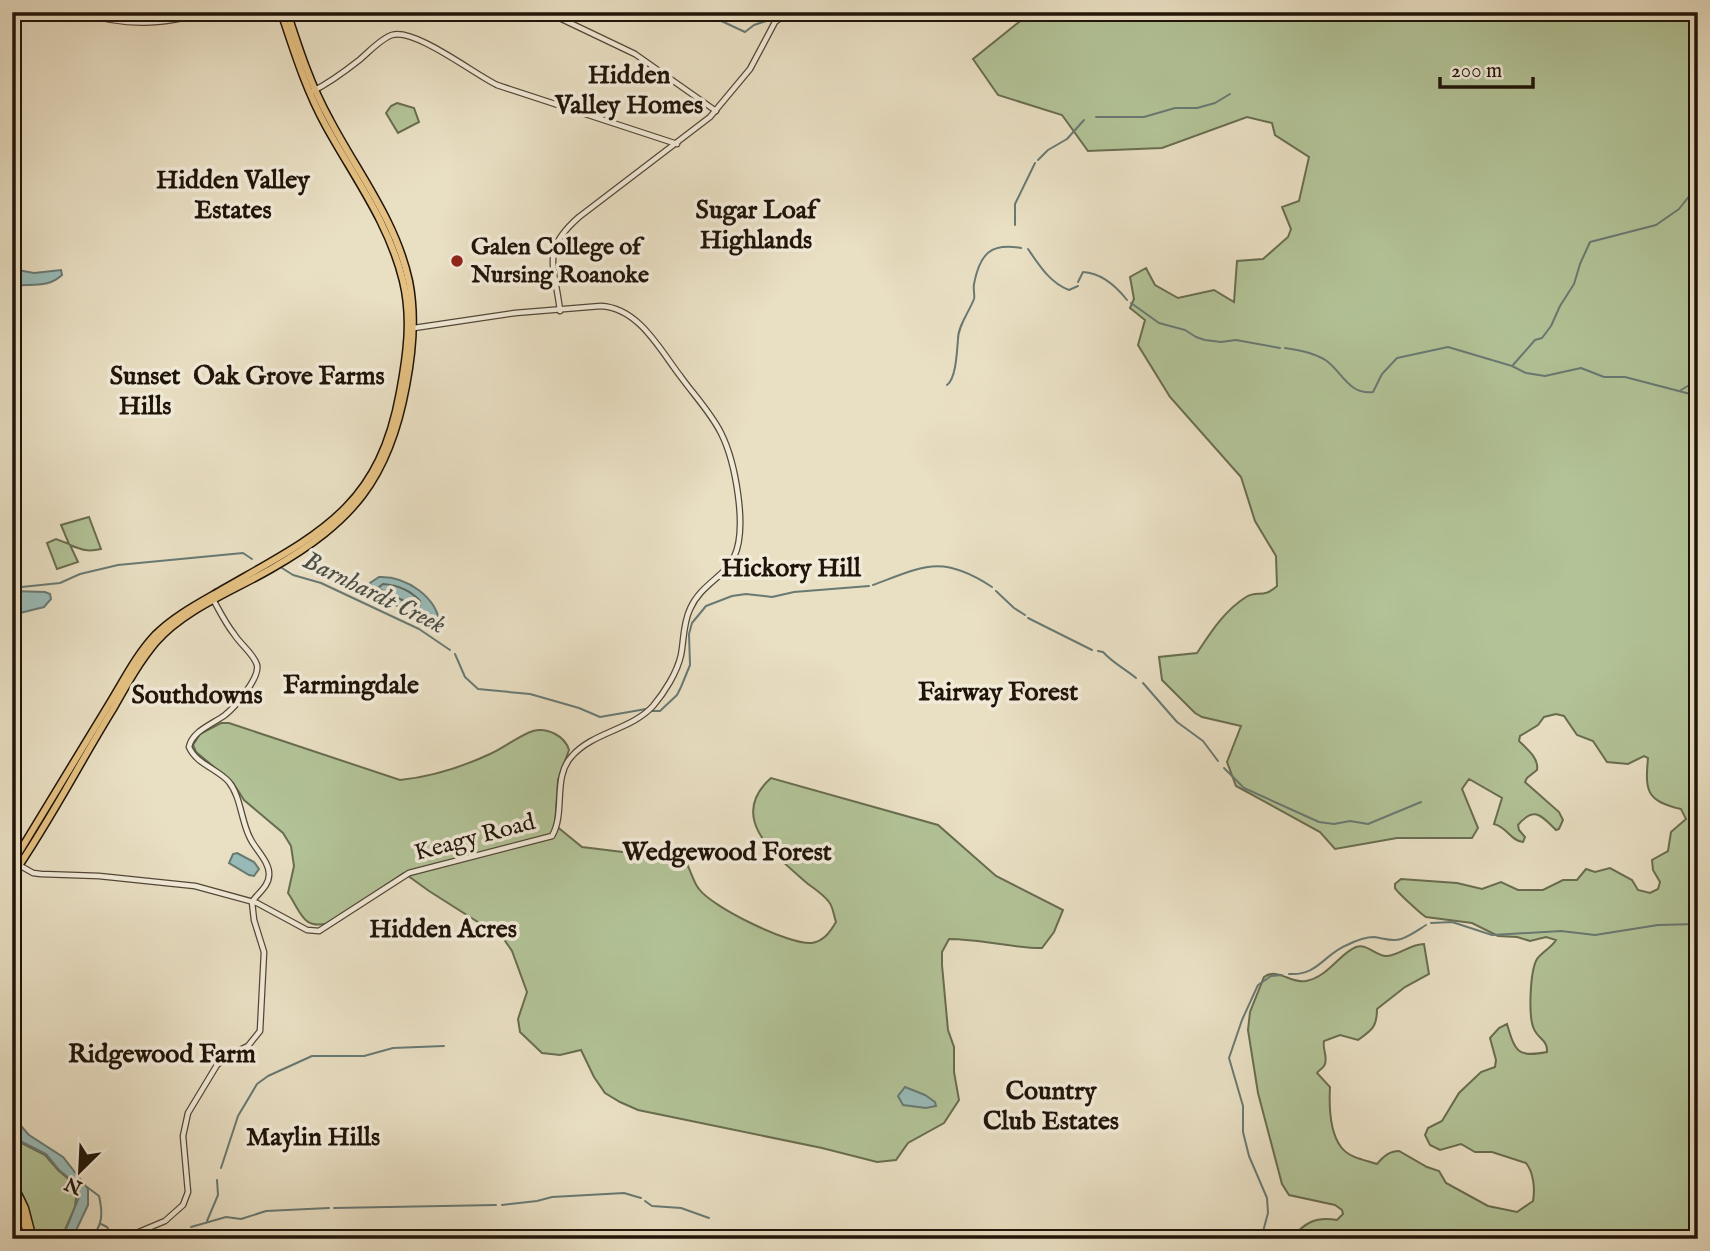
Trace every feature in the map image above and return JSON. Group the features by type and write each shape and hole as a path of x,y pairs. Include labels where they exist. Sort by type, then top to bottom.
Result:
{"main road":[{"path":"12,876 15,863 81,750 152,639 180,614 322,531 360,491 376,467 387,442 397,409 406,354 408,320 403,282 385,227 326,126 282,12"},
{"path":"15,863 149,650 177,623 309,546 343,519 365,494 384,462 399,423 414,328 409,280 394,234 312,92 288,12"},
{"path":"12,1181 25,1208 33,1239"},
{"path":"12,1194 23,1217 28,1239"}],"street":[{"path":"78,12 105,19 148,24 173,22 209,12"},
{"path":"547,12 635,54 716,111"},
{"path":"414,328 515,313 559,311 552,261 554,245 559,237 579,217 703,124 750,69 775,22 789,12"},
{"path":"312,92 356,63 385,39 392,35 406,35 428,43 472,73 497,85 677,144"},
{"name":"Keagy Road","path":"15,863 33,873 41,874 177,883 252,902 307,930 319,931 409,873 552,836 560,814 562,774 572,754 647,712 662,693 678,665 685,624 695,598 729,566 736,553 740,518 726,445 717,426 635,319 619,309 604,306 559,311"},
{"path":"122,1239 166,1221 183,1205 188,1187 183,1136 188,1113 216,1065 248,1046 260,1031 264,952 254,920 252,902 268,883 268,867 249,837 241,818 236,794 229,782 197,758 189,747 195,735 235,705 253,681 257,670 255,660 233,633 214,601"}],"green space":[{"path":"1049,12 1698,12 1698,1239 1290,1239 1311,1222 1322,1219 1337,1220 1343,1214 1335,1205 1289,1195 1282,1184 1258,1093 1248,1030 1250,1012 1264,977 1274,974 1306,981 1321,975 1356,947 1364,947 1387,956 1424,944 1429,974 1405,987 1377,1009 1373,1028 1358,1040 1340,1035 1324,1041 1325,1063 1317,1073 1330,1087 1332,1126 1337,1141 1344,1151 1377,1164 1386,1155 1399,1151 1439,1171 1446,1183 1488,1206 1517,1212 1533,1201 1533,1182 1526,1163 1492,1152 1475,1152 1461,1144 1440,1150 1430,1145 1425,1135 1428,1128 1442,1121 1459,1093 1481,1072 1495,1067 1496,1060 1490,1038 1499,1028 1507,1024 1512,1041 1523,1053 1547,1052 1546,1045 1532,1023 1531,983 1537,959 1556,940 1546,937 1530,941 1498,936 1472,923 1426,917 1400,894 1395,884 1401,879 1457,883 1482,889 1501,882 1518,890 1543,890 1563,880 1577,880 1586,869 1595,872 1610,868 1632,880 1638,890 1650,893 1658,889 1660,882 1653,870 1652,860 1668,851 1671,832 1686,819 1681,809 1661,802 1650,793 1647,779 1648,758 1644,756 1628,764 1607,762 1593,741 1577,735 1564,716 1556,714 1544,717 1538,725 1520,736 1519,741 1532,754 1537,766 1537,770 1525,782 1559,812 1563,820 1556,830 1542,817 1533,814 1529,816 1518,825 1525,837 1523,842 1494,824 1502,798 1469,779 1462,789 1478,828 1472,838 1397,838 1335,849 1320,832 1236,786 1227,762 1241,726 1195,713 1162,680 1159,657 1197,653 1218,622 1238,603 1250,595 1268,592 1277,586 1276,556 1255,521 1241,477 1170,397 1138,345 1145,320 1130,308 1134,299 1130,277 1146,268 1155,285 1178,298 1214,290 1234,302 1237,261 1263,259 1288,237 1291,229 1282,207 1299,201 1309,157 1275,135 1272,123 1247,117 1162,148 1088,151 1062,115 998,95 973,59 1024,18"},
{"path":"397,103 414,108 419,122 398,133 386,113"},
{"path":"89,517 101,549 85,550 70,545 78,562 57,569 47,543 56,539 69,544 61,525"},
{"path":"221,723 229,723 400,780 434,774 468,763 533,731 549,732 560,737 569,750 558,780 555,825 582,847 631,853 660,853 687,864 694,881 707,897 734,915 770,932 801,942 812,943 820,940 836,922 832,906 827,899 770,849 754,822 753,808 758,793 771,778 938,825 996,876 1063,910 1054,932 1042,948 949,939 942,952 942,965 948,1030 954,1047 954,1072 959,1100 944,1123 908,1143 896,1160 877,1162 638,1110 605,1093 581,1050 560,1055 542,1053 520,1032 518,1019 527,992 512,951 503,938 404,873 329,923 320,925 308,922 288,893 294,866 291,846 283,833 244,800 233,783 196,752 193,745 200,734"},
{"path":"12,1138 45,1155 77,1189 75,1207 61,1239 36,1239 28,1209 12,1175"}],"water":[{"path":"12,269 34,273 61,270 62,275 45,284 12,286"},
{"path":"379,577 400,580 419,590 433,606 440,626 372,594 370,583"},
{"path":"12,591 45,592 50,594 51,599 44,607 12,615"},
{"path":"237,853 254,862 259,869 254,876 229,863 233,854"},
{"path":"905,1087 925,1095 935,1102 936,1106 926,1108 903,1105 898,1096"},
{"path":"12,1116 29,1135 63,1157 88,1189 88,1205 72,1239 62,1239 79,1197 74,1182 59,1170 46,1154 12,1137"}],"waterway":[{"path":"702,12 745,32 754,25 775,18"},
{"path":"780,21 800,17 806,12"},
{"path":"1096,117 1144,117 1175,108 1197,108 1215,103 1230,94"},
{"path":"1038,160 1048,150 1067,139 1084,120"},
{"path":"1015,225 1015,204 1035,163"},
{"path":"1513,365 1551,326 1574,284 1590,242 1656,225 1679,209 1698,185"},
{"name":"Barnhardt Creek","path":"947,385 954,371 958,334 974,299 974,284 980,265 988,252 995,249 1021,248"},
{"name":"Barnhardt Creek","path":"1028,249 1056,283 1069,290 1078,286"},
{"name":"Barnhardt Creek","path":"1078,282 1083,272 1096,275 1113,285 1127,300"},
{"name":"Barnhardt Creek","path":"1131,303 1159,323 1185,330 1205,340 1236,340 1280,348"},
{"name":"Barnhardt Creek","path":"1285,348 1319,356 1347,383 1365,392 1373,392 1382,374 1397,358 1448,347 1512,366 1526,373 1545,376 1581,368 1604,377 1625,377 1698,396"},
{"path":"1681,390 1698,380"},
{"name":"Barnhardt Creek","path":"12,588 60,583 80,574 118,565 243,553 252,559"},
{"path":"873,585 933,566 959,570 992,587"},
{"name":"Barnhardt Creek","path":"282,568 293,575 321,583 419,629 450,650"},
{"name":"Barnhardt Creek","path":"651,711 660,711 677,695 690,665 689,634 692,623 706,606 732,596 746,594 772,597 794,592 869,586"},
{"path":"996,591 1025,615"},
{"path":"1028,618 1092,650"},
{"path":"1098,651 1136,678"},
{"name":"Barnhardt Creek","path":"455,654 465,677 478,689 530,694 600,717 646,709"},
{"path":"1143,683 1177,722 1203,741 1218,761"},
{"path":"1224,768 1244,788 1319,822 1334,824 1350,821 1368,824 1421,802"},
{"path":"1431,923 1452,922 1492,935 1561,931 1595,935 1658,925 1698,924"},
{"path":"1289,974 1307,972 1339,949 1357,941 1374,937 1398,940 1426,925"},
{"path":"1261,1239 1268,1213 1267,1198 1249,1156 1243,1132 1243,1106 1229,1058 1258,985 1271,976 1282,975"},
{"path":"221,1168 238,1116 257,1084 268,1076 312,1056 364,1056 393,1048 444,1046"},
{"path":"207,1221 218,1195 217,1180"},
{"path":"87,1187 99,1196 101,1208 100,1224 90,1239"},
{"path":"502,1205 552,1197 624,1193 641,1198"},
{"path":"645,1201 652,1206 681,1208 709,1218"},
{"path":"334,1208 496,1205"},
{"path":"191,1227 226,1217 241,1219 266,1211 329,1208"},
{"path":"101,1224 107,1227 113,1238 122,1237"},
{"path":"175,1239 188,1230"}],"place":[{"name":"Galen College of Nursing Roanoke","path":"457,261"}],"district":[{"name":"Hidden Valley Homes","path":"629,90"},
{"name":"Hidden Valley Estates","path":"233,195"},
{"name":"Sugar Loaf Highlands","path":"756,225"},
{"name":"Oak Grove Farms","path":"289,376"},
{"name":"Sunset Hills","path":"145,391"},
{"name":"Hickory Hill","path":"791,568"},
{"name":"Farmingdale","path":"351,685"},
{"name":"Fairway Forest","path":"998,692"},
{"name":"Southdowns","path":"197,695"},
{"name":"Wedgewood Forest","path":"727,852"},
{"name":"Hidden Acres","path":"443,929"},
{"name":"Ridgewood Farm","path":"162,1054"},
{"name":"Country Club Estates","path":"1051,1106"},
{"name":"Maylin Hills","path":"313,1137"}]}
